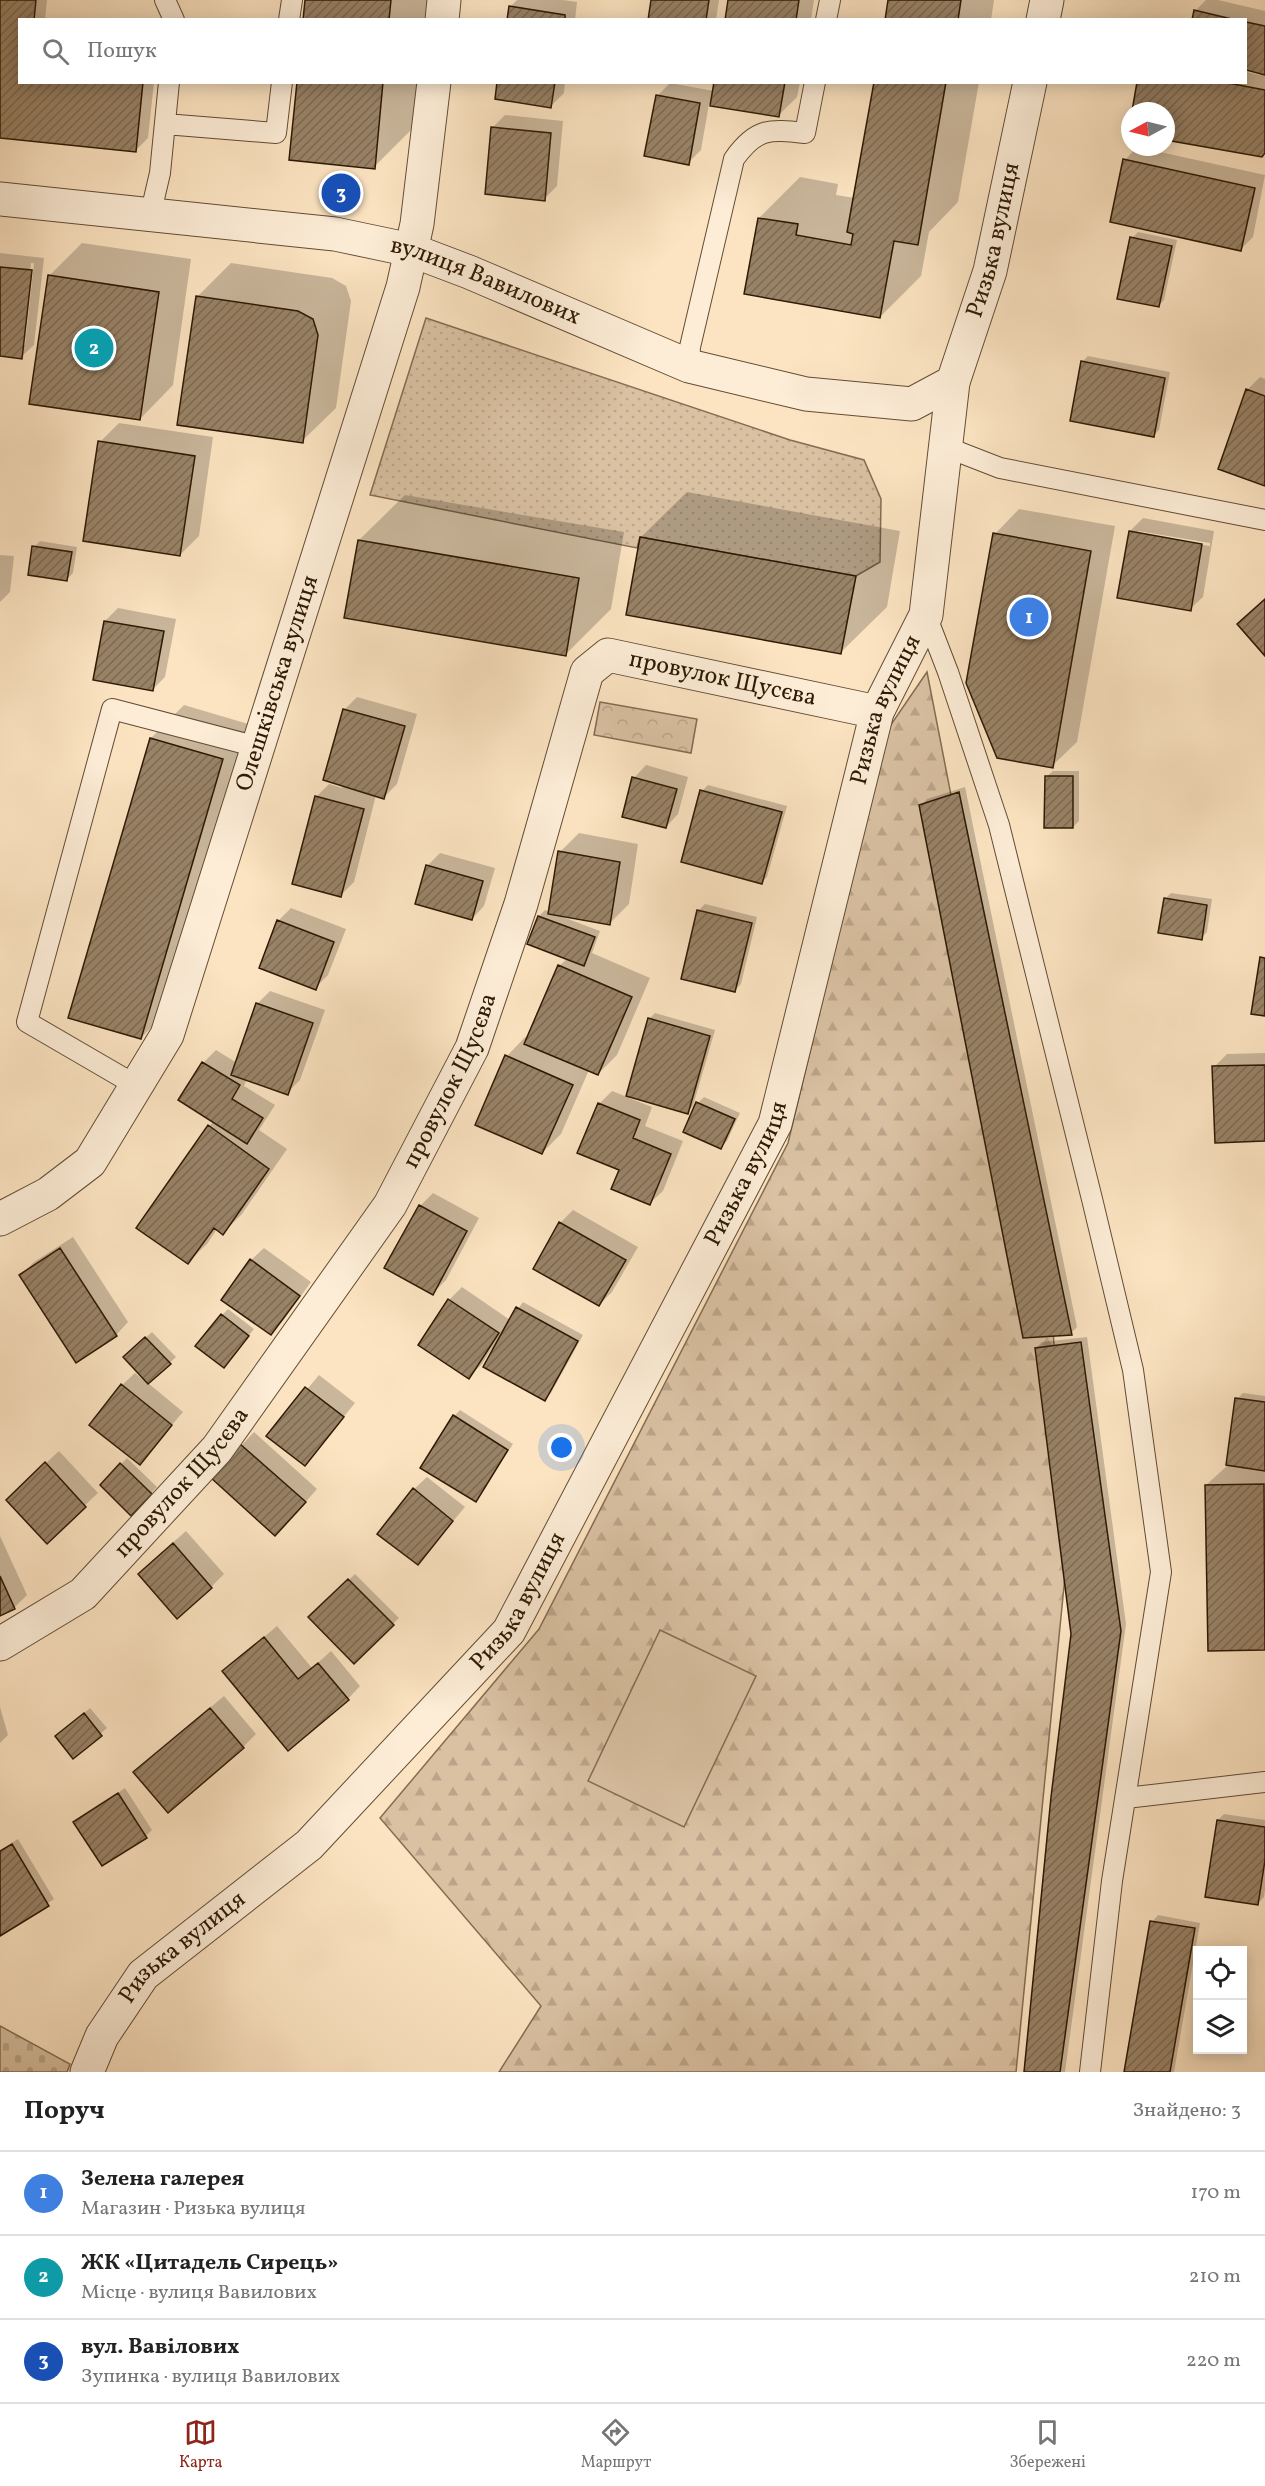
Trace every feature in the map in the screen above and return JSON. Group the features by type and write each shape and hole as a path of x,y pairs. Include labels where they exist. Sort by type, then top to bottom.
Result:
{"street":[{"path":"442,18 444,0"},
{"path":"1043,18 1047,0"},
{"name":"Олешківська вулиця","path":"0,1219 48,1194 90,1162 167,1035 403,287 417,224 434,84"},
{"name":"Ризька вулиця","path":"87,2072 102,2036 143,1975 309,1845 510,1631 774,1124 877,712 926,615 952,382 990,271 1030,84"},
{"name":"вулиця Вавилових","path":"0,199 335,234 411,250 469,272 689,366 806,394 912,404 952,382"},
{"name":"провулок Щусєва","path":"0,1644 83,1594 218,1449 390,1204 472,1048 521,904 587,672 608,655 877,712"}],"lane":[{"path":"165,0 173,18"},
{"path":"289,18 292,0"},
{"path":"826,18 830,0"},
{"path":"150,216 160,173 169,84"},
{"path":"165,124 276,134 282,84"},
{"path":"689,366 690,347 734,159 746,142 760,134 778,130 805,133 814,84"},
{"path":"946,447 1000,468 1265,520"},
{"path":"926,615 948,672 999,825 1133,1370 1161,1572 1112,1881 1090,2072"},
{"path":"137,1086 27,1022 112,709 258,747"},
{"path":"1126,1798 1265,1782"}],"green space":[{"path":"426,318 790,440 864,460 881,499 880,562 856,576 640,537 637,548 370,495"},
{"path":"927,672 1052,1313 1067,1556 1016,2072 499,2072 541,2006 380,1818 539,1629 788,1143 888,729"},
{"path":"600,702 697,719 691,753 594,735"},
{"path":"660,1630 756,1676 684,1827 588,1781"},
{"path":"0,2026 70,2064 67,2072 0,2072"}],"building":[{"path":"0,0 36,0 34,18 18,18 18,84 143,84 136,152 0,138"},
{"path":"305,0 391,0 389,18 303,18"},
{"path":"651,0 709,0 706,18 648,18"},
{"path":"728,0 799,0 796,18 725,18"},
{"path":"888,0 961,0 958,18 885,18"},
{"path":"509,6 565,15 565,18 507,18"},
{"path":"1194,10 1228,18 1192,18"},
{"path":"1247,22 1265,26 1265,75 1247,70"},
{"path":"297,84 383,84 375,169 289,160"},
{"path":"497,84 555,84 551,108 495,99"},
{"path":"714,84 785,84 779,117 710,106"},
{"path":"874,84 946,84 918,245 894,241 880,318 744,294 758,218 798,224 796,235 851,245 853,234 847,232"},
{"path":"1137,84 1234,84 1265,90 1265,153 1262,157 1175,142 1175,102 1134,102"},
{"path":"656,95 700,103 689,165 644,156"},
{"path":"491,127 551,133 545,201 485,194"},
{"path":"1123,159 1255,188 1241,251 1110,222"},
{"path":"1130,237 1172,246 1159,307 1117,299"},
{"path":"0,267 32,270 22,359 0,356"},
{"path":"48,275 159,292 140,420 29,404"},
{"path":"196,296 298,311 313,319 318,335 303,443 177,425"},
{"path":"1081,361 1165,378 1154,437 1070,421"},
{"path":"1246,389 1265,396 1265,486 1218,469"},
{"path":"98,441 195,456 180,556 83,541"},
{"path":"1129,531 1202,544 1191,611 1117,598"},
{"path":"993,533 1091,551 1053,768 997,758 966,683"},
{"path":"640,537 856,576 841,654 626,615"},
{"path":"358,540 579,578 566,656 344,618"},
{"path":"32,546 72,552 67,581 28,575"},
{"path":"1265,599 1265,656 1237,624"},
{"path":"104,621 164,631 153,691 93,680"},
{"path":"343,709 405,726 384,799 323,780"},
{"path":"150,738 223,759 141,1039 68,1018"},
{"path":"1045,776 1073,776 1073,828 1044,828"},
{"path":"632,777 677,789 666,828 622,817"},
{"path":"700,790 782,812 762,884 681,862"},
{"path":"959,792 1072,1335 1023,1338 919,805"},
{"path":"315,796 364,809 341,897 292,884"},
{"path":"558,851 620,862 610,925 548,914"},
{"path":"426,865 483,881 472,920 415,904"},
{"path":"1164,898 1207,905 1202,940 1158,933"},
{"path":"697,910 752,923 735,992 681,979"},
{"path":"538,916 595,937 584,966 527,944"},
{"path":"277,920 334,942 316,990 259,968"},
{"path":"1260,957 1265,958 1265,1016 1251,1014"},
{"path":"558,965 632,997 598,1075 524,1044"},
{"path":"256,1003 313,1023 288,1095 231,1075"},
{"path":"648,1018 710,1036 688,1114 626,1096"},
{"path":"505,1055 573,1085 542,1154 475,1125"},
{"path":"202,1062 240,1085 232,1099 263,1118 247,1144 178,1100"},
{"path":"1265,1065 1265,1141 1215,1143 1212,1066"},
{"path":"696,1102 735,1119 721,1149 683,1132"},
{"path":"598,1103 640,1120 633,1138 671,1154 650,1205 611,1189 619,1170 577,1153"},
{"path":"208,1125 269,1169 223,1235 214,1228 188,1264 136,1228"},
{"path":"419,1205 467,1231 433,1295 384,1268"},
{"path":"559,1222 626,1260 599,1306 533,1269"},
{"path":"60,1248 117,1336 76,1363 19,1275"},
{"path":"250,1259 300,1296 271,1335 221,1300"},
{"path":"448,1299 499,1333 469,1379 418,1345"},
{"path":"516,1307 578,1341 545,1401 483,1367"},
{"path":"221,1314 249,1336 224,1368 195,1346"},
{"path":"145,1337 171,1364 148,1384 123,1357"},
{"path":"1081,1342 1121,1631 1060,2072 1024,2072 1051,1797 1071,1634 1035,1348"},
{"path":"121,1384 172,1425 140,1465 89,1425"},
{"path":"305,1387 344,1417 305,1466 266,1436"},
{"path":"1235,1398 1265,1402 1265,1471 1226,1465"},
{"path":"453,1415 508,1450 476,1502 420,1468"},
{"path":"240,1444 306,1502 275,1536 210,1477"},
{"path":"45,1462 86,1507 47,1544 6,1500"},
{"path":"120,1463 152,1494 131,1516 100,1485"},
{"path":"1264,1484 1265,1650 1208,1651 1205,1485"},
{"path":"413,1488 453,1521 418,1565 377,1534"},
{"path":"173,1543 212,1588 177,1619 138,1574"},
{"path":"0,1576 15,1609 0,1616"},
{"path":"348,1579 394,1625 354,1664 308,1617"},
{"path":"264,1637 298,1679 318,1663 349,1700 288,1751 222,1671"},
{"path":"210,1708 244,1748 168,1813 133,1772"},
{"path":"84,1713 102,1736 73,1759 55,1736"},
{"path":"118,1793 147,1838 102,1866 73,1822"},
{"path":"1217,1820 1265,1827 1265,1860 1258,1905 1205,1897"},
{"path":"12,1844 49,1906 0,1936 0,1851"},
{"path":"1150,1921 1195,1928 1170,2072 1124,2072"}],"place":[{"name":"вул. Вавілових","path":"341,193"},
{"name":"ЖК «Цитадель Сирець»","path":"94,348"},
{"name":"Зелена галерея","path":"1029,617"}]}
